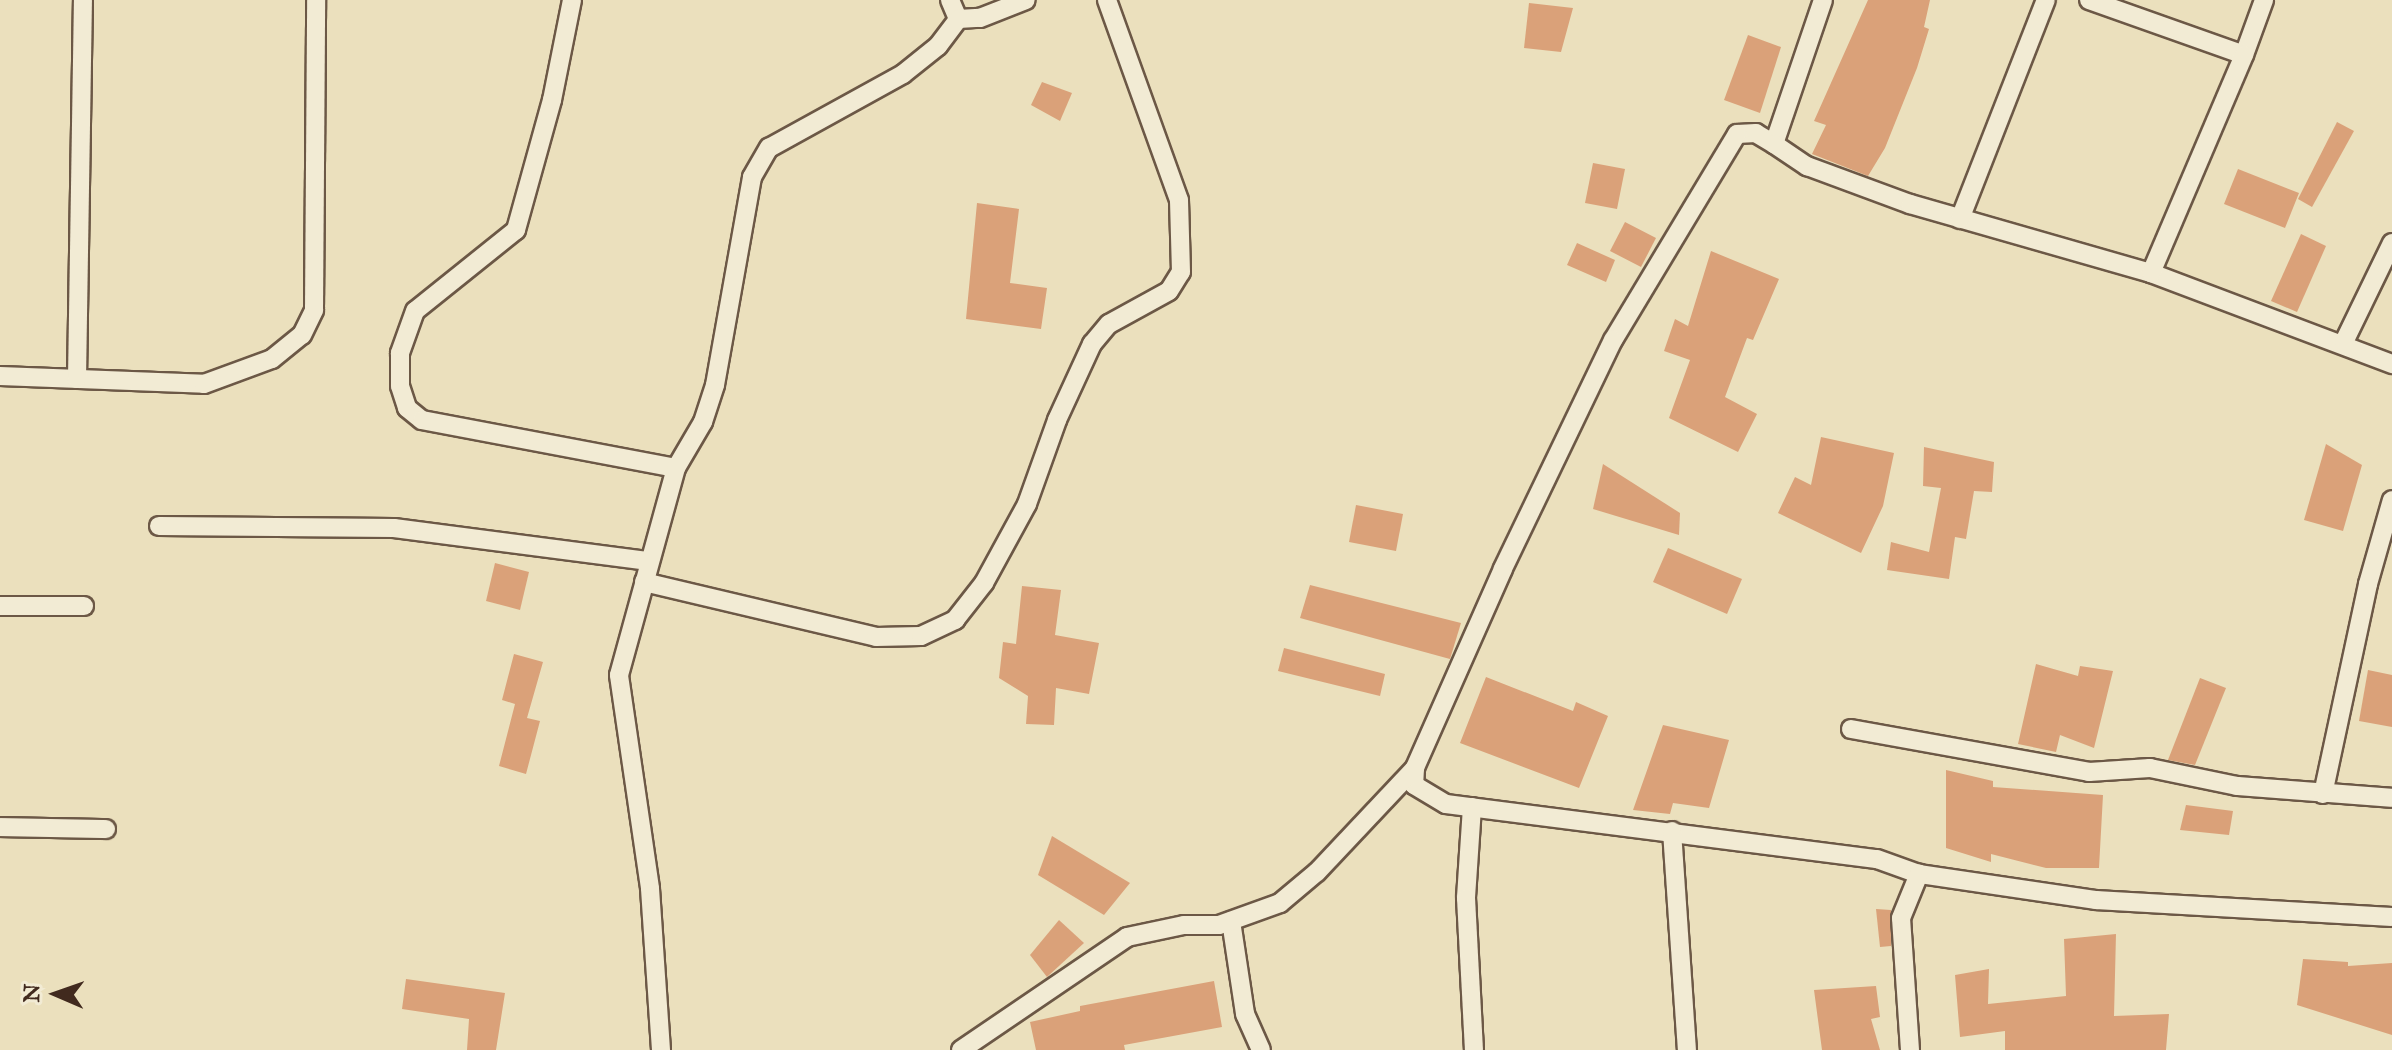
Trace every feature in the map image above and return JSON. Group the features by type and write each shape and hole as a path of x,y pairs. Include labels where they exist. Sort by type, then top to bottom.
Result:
{"street":[{"path":"77,379 83,0"},
{"path":"0,376 204,384 272,359 302,335 314,310 316,0"},
{"path":"572,0 534,174 516,230 415,311 400,353 400,386 407,408 422,420 676,468"},
{"path":"950,0 958,19"},
{"path":"661,1050 650,888 619,675 676,468 703,422 715,385 752,177 769,148 903,74 938,46 958,19 993,14 1026,0"},
{"path":"644,582 876,637 921,636 955,620 984,583 1027,504 1057,420 1092,344 1109,324 1169,291 1181,272 1179,200 1107,0"},
{"path":"1774,144 1823,0"},
{"path":"1960,219 2046,0"},
{"path":"2089,0 2244,55"},
{"path":"2151,273 2244,55 2264,0"},
{"path":"961,1050 1127,937 1231,921 1280,903 1317,872 1415,768 1503,569 1613,340 1737,134 1756,133 1807,166 1960,219 2151,273 2344,342 2392,364"},
{"path":"2344,342 2392,243"},
{"path":"2323,794 2368,584 2392,500"},
{"path":"159,526 394,528 649,561"},
{"path":"0,606 84,606"},
{"path":"1851,729 2089,772 2150,768 2237,786 2392,798"},
{"path":"1415,768 1414,785 1446,804 1550,821 1672,831 1877,859 1919,874 2096,900 2392,917"},
{"path":"1472,807 1466,898 1474,1050"},
{"path":"0,827 106,829"},
{"path":"1672,831 1687,1050"},
{"path":"1910,1050 1901,918 1919,874"},
{"path":"1231,921 1245,1014 1261,1050"}],"building":[{"path":"1868,0 1930,0 1924,27 1929,29 1917,68 1885,148 1868,176 1812,154 1826,125 1814,121"},
{"path":"1529,3 1573,8 1561,52 1524,48"},
{"path":"1748,35 1781,47 1760,113 1724,100"},
{"path":"1042,82 1072,93 1060,121 1031,105"},
{"path":"2337,122 2354,131 2312,207 2298,199"},
{"path":"1593,163 1625,169 1617,209 1585,203"},
{"path":"2238,169 2299,193 2285,228 2224,204"},
{"path":"977,203 1019,209 1010,283 1047,288 1041,329 966,319"},
{"path":"1625,222 1656,238 1641,267 1610,251"},
{"path":"2301,234 2326,246 2297,312 2271,301"},
{"path":"1577,243 1615,260 1606,282 1567,265"},
{"path":"1711,251 1779,279 1753,340 1747,338 1725,397 1757,414 1738,452 1669,418 1690,360 1664,351 1675,319 1688,326"},
{"path":"1821,437 1894,453 1883,506 1861,553 1778,513 1795,477 1811,485"},
{"path":"2326,444 2362,465 2343,531 2304,520"},
{"path":"1924,447 1994,462 1992,492 1974,491 1966,539 1955,537 1949,579 1887,570 1891,542 1929,552 1941,488 1923,486"},
{"path":"1603,464 1680,513 1679,535 1593,509"},
{"path":"1356,505 1403,514 1396,551 1349,542"},
{"path":"1668,548 1742,579 1727,614 1653,582"},
{"path":"495,563 529,572 520,610 486,601"},
{"path":"1310,585 1461,623 1450,659 1300,618"},
{"path":"1022,586 1061,590 1055,635 1099,643 1089,694 1056,688 1054,725 1026,724 1028,696 999,678 1003,642 1016,644"},
{"path":"1284,648 1385,674 1380,696 1278,671"},
{"path":"514,654 543,662 527,718 540,721 526,774 499,766 515,704 502,700"},
{"path":"2036,664 2078,676 2080,666 2113,671 2094,748 2060,735 2056,752 2018,744"},
{"path":"2368,670 2392,675 2392,727 2359,721"},
{"path":"1486,677 1573,711 1576,702 1608,716 1579,788 1460,743"},
{"path":"2200,678 2226,688 2195,765 2168,760"},
{"path":"1663,725 1729,740 1709,808 1673,803 1670,814 1633,810"},
{"path":"1946,770 1993,781 1993,787 2103,795 2099,868 2046,868 1991,854 1991,862 1946,848"},
{"path":"2186,805 2233,811 2229,835 2180,830"},
{"path":"1052,836 1130,883 1104,915 1038,875"},
{"path":"1876,909 1891,910 1891,946 1880,947"},
{"path":"1059,920 1084,943 1047,977 1030,955"},
{"path":"2116,934 2114,1016 2169,1014 2166,1050 2005,1050 2005,1031 1960,1037 1955,975 1989,969 1988,1004 2066,996 2064,939"},
{"path":"2303,959 2348,962 2348,966 2392,963 2392,1035 2297,1005"},
{"path":"406,979 505,993 496,1050 467,1050 469,1019 402,1009"},
{"path":"1214,981 1222,1027 1124,1045 1125,1050 1036,1050 1030,1022 1080,1011 1080,1006"},
{"path":"1876,986 1880,1017 1871,1019 1880,1050 1822,1050 1814,990"}]}
